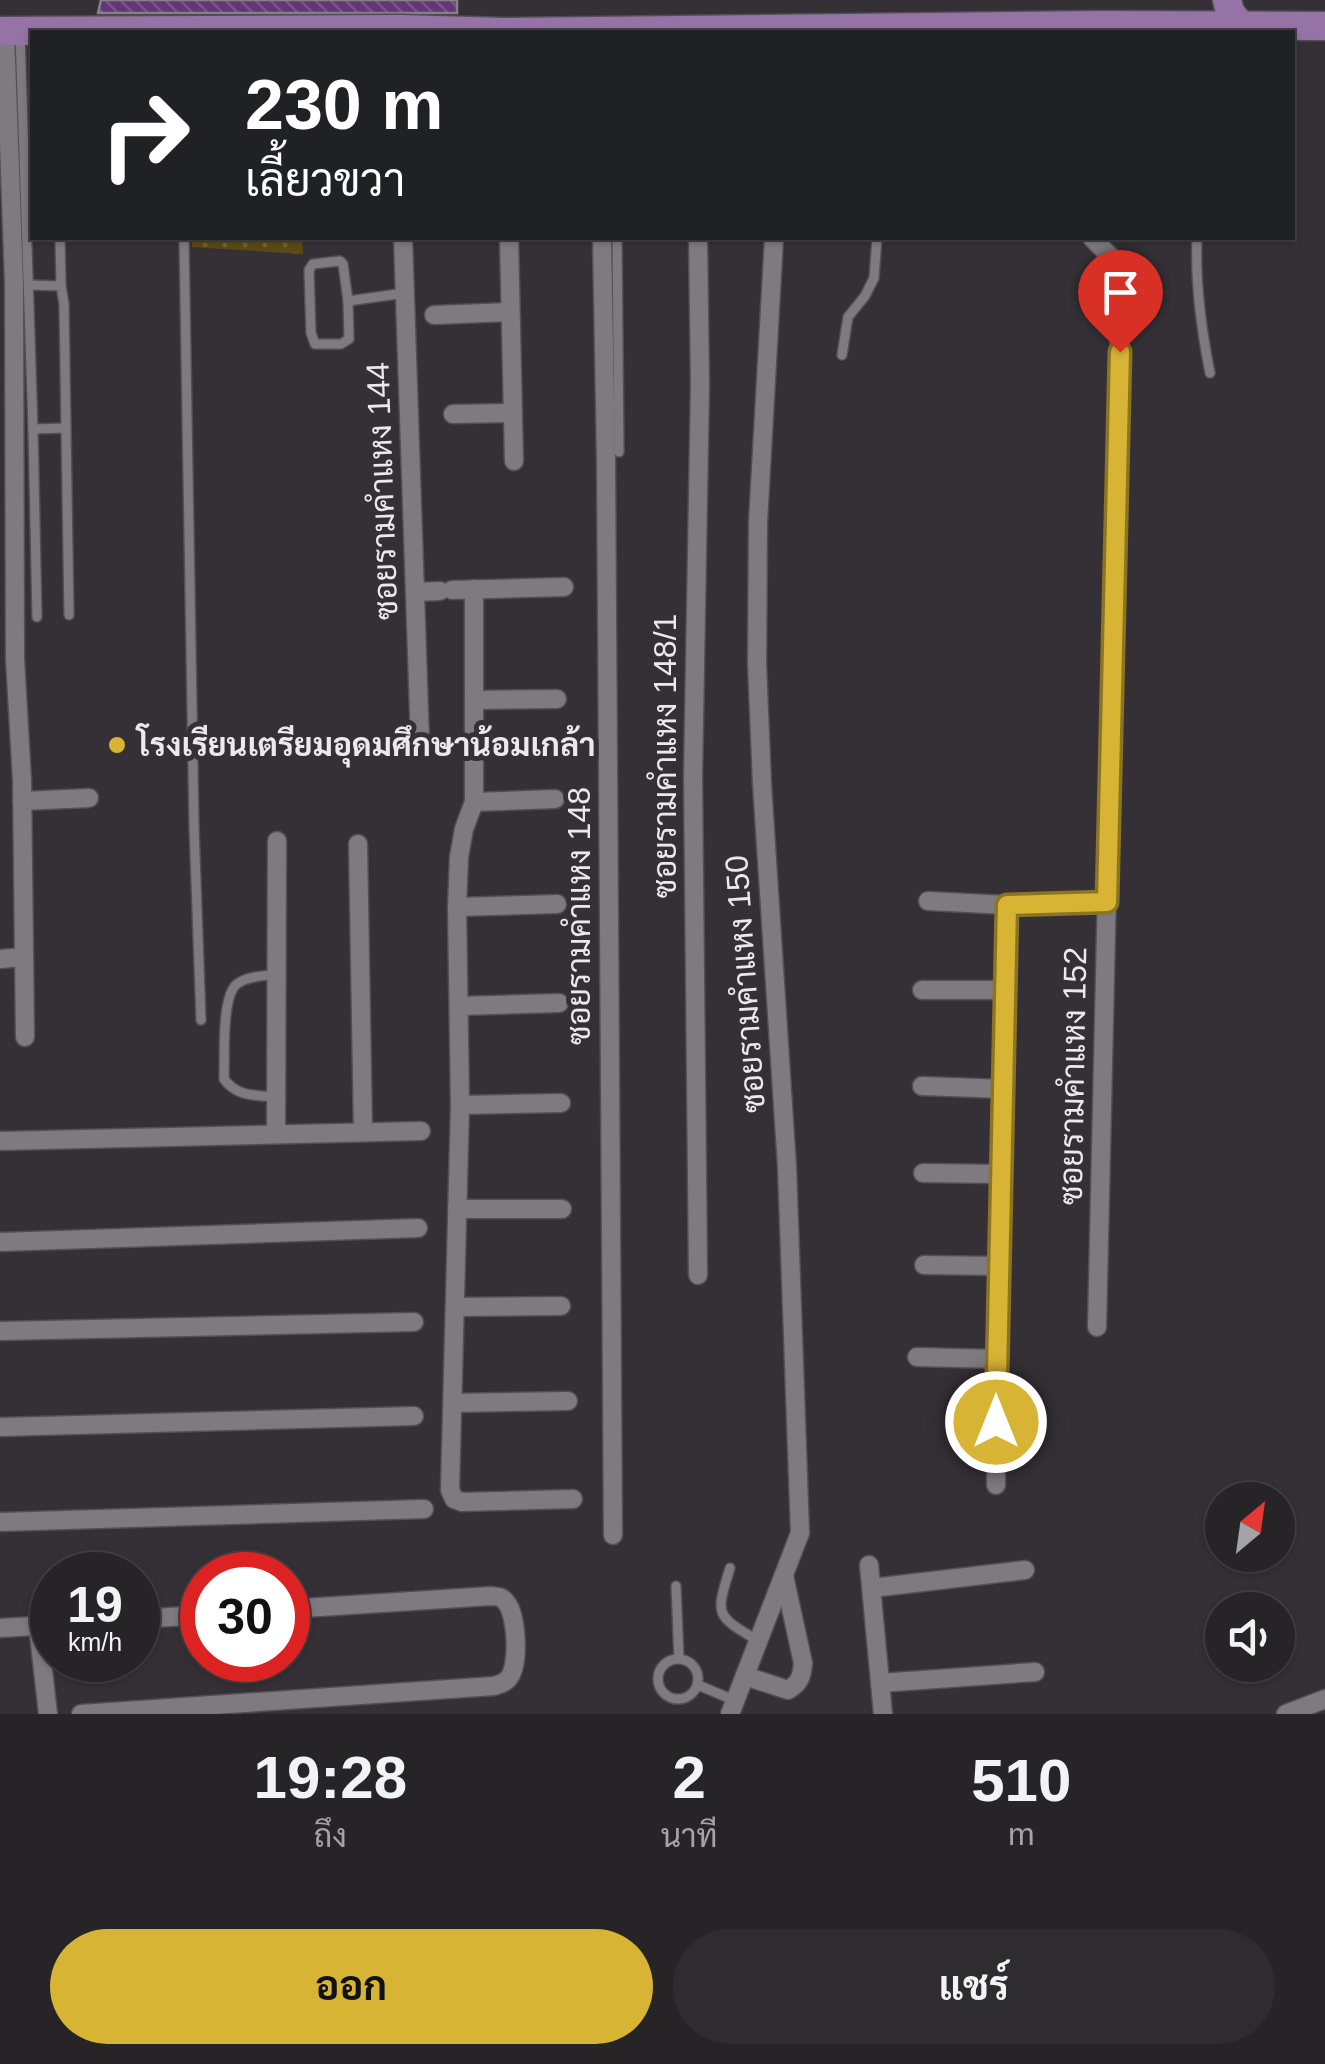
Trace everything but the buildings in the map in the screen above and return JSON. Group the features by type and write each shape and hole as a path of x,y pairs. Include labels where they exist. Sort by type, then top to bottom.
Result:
{"main road":[{"path":"1226,0 1230,12 1254,28"},
{"path":"940,30 1099,29 1192,13 1254,28 1325,26"}],"street":[{"path":"8,31 15,91 15,659 22,780 25,1037"},
{"name":"ซอยรามคำแหง 144","path":"403,240 420,742"},
{"path":"508,240 514,461"},
{"name":"ซอยรามคำแหง 148","path":"602,240 613,1534"},
{"name":"ซอยรามคำแหง 148/1","path":"698,240 700,385 693,776 698,1275"},
{"name":"ซอยรามคำแหง 150","path":"733,1707 800,1534 787,1167 757,663 758,522 774,240"},
{"name":"ซอยรามคำแหง 152","path":"1094,240 1121,273 1097,1327"},
{"path":"434,315 510,312"},
{"path":"453,414 513,413"},
{"path":"415,592 564,587"},
{"path":"474,589 474,802 459,857 457,908 460,1105 450,1490 454,1499 462,1502 573,1500"},
{"path":"476,700 557,699"},
{"path":"0,781 22,780"},
{"path":"22,801 89,798"},
{"path":"474,802 554,799"},
{"path":"276,1134 278,842"},
{"path":"358,844 362,1132"},
{"path":"928,902 1107,902"},
{"path":"457,908 558,904"},
{"path":"996,1485 1007,905"},
{"path":"0,958 24,957"},
{"path":"922,990 1006,990"},
{"path":"459,1006 559,1003"},
{"path":"922,1086 1004,1089"},
{"path":"460,1105 561,1104"},
{"path":"0,1141 420,1131"},
{"path":"923,1173 1000,1174"},
{"path":"457,1209 562,1209"},
{"path":"0,1242 418,1228"},
{"path":"924,1264 999,1266"},
{"path":"456,1308 561,1306"},
{"path":"0,1331 414,1322"},
{"path":"916,1357 996,1358"},
{"path":"453,1403 568,1402"},
{"path":"0,1427 414,1416"},
{"path":"0,1522 424,1509"},
{"path":"869,1565 883,1714"},
{"path":"872,1588 1025,1570"},
{"path":"745,1676 788,1690 802,1677 803,1663 784,1576"},
{"path":"81,1714 494,1686 511,1676 514,1623 502,1598 310,1608"},
{"path":"0,1628 30,1626"},
{"path":"880,1683 1035,1672"},
{"path":"47,1682 48,1714"},
{"path":"1295,1712 1325,1699"}],"lane":[{"path":"15,91 30,285 36,617"},
{"path":"60,240 69,615"},
{"path":"184,240 200,1020"},
{"path":"618,240 619,452"},
{"path":"842,355 848,316 874,278 877,240"},
{"path":"1197,240 1195,275 1210,373"},
{"path":"337,261 342,264 348,300 349,339 346,343 316,344 311,333 310,266 337,261"},
{"path":"30,285 61,286"},
{"path":"348,300 405,293"},
{"path":"33,428 66,428"},
{"path":"276,1097 243,1094 224,1079 227,1002 231,990 241,980 277,974"},
{"path":"730,1568 720,1607 723,1616 731,1625 759,1640"},
{"path":"676,1586 678,1659"},
{"path":"678,1659 695,1667 698,1685 691,1696 672,1698 662,1691 658,1679 662,1667 678,1659"},
{"path":"698,1685 733,1707"}],"shaded area":[{"path":"192,240 302,240 303,254 192,247"}],"place":[{"name":"โรงเรียนเตรียมอุดมศึกษาน้อมเกล้า","path":"117,745"}],"route":[{"path":"996,1422 1007,905 1107,902 1120,352"}]}
